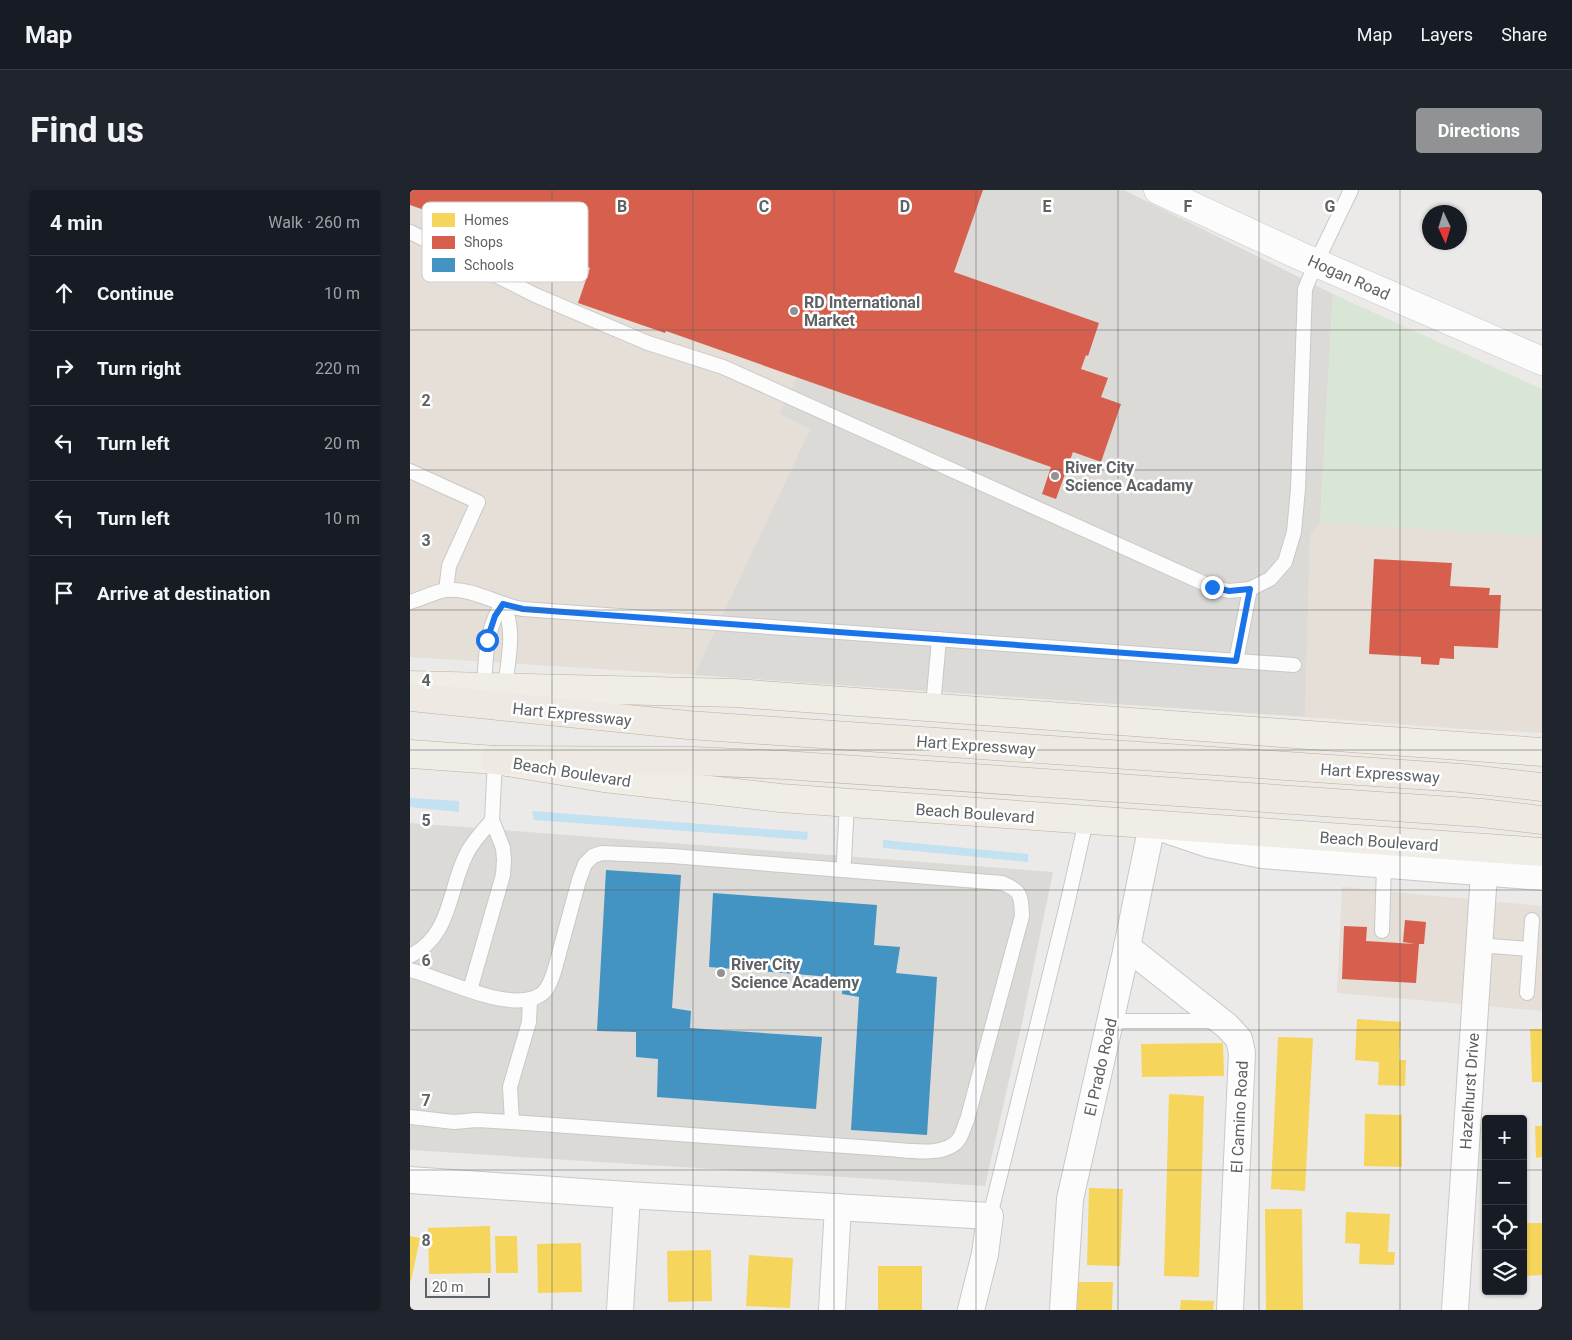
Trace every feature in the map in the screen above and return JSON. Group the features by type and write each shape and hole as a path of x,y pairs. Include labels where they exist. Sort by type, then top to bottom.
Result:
{"highway":[{"path":"410,685 734,693 1542,752"},
{"name":"Hart Expressway","path":"410,697 688,725 1461,778 1542,787"},
{"name":"Beach Boulevard","path":"410,754 495,760 564,772 780,798 1542,852"},
{"name":"Hart Expressway","path":"495,760 573,759 734,762 1482,813 1542,820"}],"main road":[{"name":"Hogan Road","path":"1158,190 1316,263 1542,361"}],"street":[{"path":"1152,825 1208,844 1279,858 1542,877"},
{"name":"El Prado Road","path":"1063,1310 1070,1199 1127,947 1152,825"},
{"name":"Hazelhurst Drive","path":"1455,1310 1484,873"},
{"name":"El Camino Road","path":"1127,947 1220,1021 1239,1039 1242,1052 1230,1310"},
{"path":"410,1180 627,1195 990,1216 985,1254 970,1310"},
{"path":"620,1310 627,1195"},
{"path":"832,1310 838,1206"}],"lane":[{"path":"509,282 535,295 648,342 722,367 1212,587 1229,591 1250,589 1270,579 1285,562 1294,532 1298,489 1305,289 1351,190"},
{"path":"410,232 422,238"},
{"path":"410,471 478,502 449,566 446,590"},
{"path":"1236,661 1250,589"},
{"path":"410,602 446,590 472,593 523,609 1294,665"},
{"path":"495,687 510,635 509,619 503,604"},
{"path":"495,687 489,631 495,616 503,604"},
{"path":"932,706 939,639"},
{"path":"470,990 503,875 503,848 492,820 495,760"},
{"path":"844,866 847,803"},
{"path":"410,956 437,934 448,909 460,868 468,851 492,820"},
{"path":"990,1216 1086,821"},
{"path":"410,970 513,1002 542,995 549,986 554,972 585,864 593,856 602,853 615,852 844,866 1002,883 1014,888 1021,899 1022,916 967,1120 959,1139 950,1147 926,1151 906,1150 512,1122 477,1120 454,1122 410,1117"},
{"path":"1382,931 1384,866"},
{"path":"1527,992 1532,920"},
{"path":"1478,945 1530,949"},
{"path":"512,1122 510,1087 528,1022 530,999"},
{"path":"1110,1021 1220,1021"}],"shaded area":[{"path":"410,190 887,190 779,414 810,429 694,675 410,657"},
{"name":"River City Science Acadamy","path":"887,190 1124,190 1333,294 1320,523 1310,536 1305,717 694,675 810,429 779,414"},
{"path":"1320,523 1542,536 1542,733 1305,717 1310,536"},
{"name":"River City Science Academy","path":"410,823 1053,872 1022,1023 985,1186 410,1150"},
{"path":"1342,887 1542,906 1542,1011 1337,993"}],"green space":[{"path":"1333,294 1542,389 1542,536 1320,523"}],"water":[{"path":"410,798 459,801 459,812 410,807"},
{"path":"532,811 808,832 807,840 534,820"},
{"path":"883,840 1028,854 1028,862 883,848"}],"building: Homes":[{"path":"1357,1019 1401,1022 1399,1060 1406,1060 1405,1086 1378,1085 1379,1062 1355,1060"},
{"path":"1530,1029 1542,1029 1542,1082 1532,1082"},
{"path":"1278,1037 1313,1038 1305,1191 1271,1189"},
{"path":"1223,1043 1224,1076 1142,1077 1141,1044"},
{"path":"1169,1094 1204,1096 1199,1277 1164,1276"},
{"path":"1365,1114 1402,1115 1402,1167 1364,1166"},
{"path":"1535,1126 1542,1126 1542,1157 1536,1158"},
{"path":"1089,1188 1123,1189 1120,1266 1087,1265"},
{"path":"1265,1209 1302,1209 1303,1310 1266,1310"},
{"path":"1346,1212 1390,1214 1388,1252 1395,1252 1394,1265 1359,1264 1360,1244 1345,1243"},
{"path":"1527,1223 1542,1223 1542,1275 1527,1276"},
{"path":"490,1226 491,1273 429,1274 428,1228"},
{"path":"410,1236 420,1238 411,1281 410,1281"},
{"path":"495,1236 517,1236 518,1273 496,1273"},
{"path":"581,1243 582,1292 538,1293 537,1244"},
{"path":"711,1250 712,1301 668,1302 667,1251"},
{"path":"749,1255 793,1258 790,1308 746,1306"},
{"path":"878,1266 922,1266 922,1310 878,1310"},
{"path":"1078,1282 1113,1282 1112,1310 1077,1310"},
{"path":"1181,1300 1214,1301 1213,1310 1180,1310"}],"building: Shops":[{"path":"410,190 983,190 954,272 1099,323 1088,356 1086,355 1081,369 1108,378 1101,397 1121,404 1101,462 1073,452 1056,499 1042,494 1051,467 666,331 665,333 578,303 585,282 588,282 590,268 588,267 588,202 422,202 422,209 410,205"},
{"path":"1374,559 1452,563 1450,586 1490,588 1489,595 1501,595 1498,648 1454,646 1454,659 1440,658 1439,665 1421,664 1421,657 1369,654"},
{"path":"1405,920 1426,922 1424,944 1419,944 1416,983 1342,979 1344,926 1367,927 1366,941 1415,944 1403,942"}],"building: Schools":[{"path":"606,870 681,875 672,1008 691,1011 690,1028 822,1037 816,1109 657,1097 658,1059 636,1057 636,1032 597,1031"},
{"path":"713,893 877,905 874,945 900,947 896,973 937,977 927,1135 851,1130 859,997 842,994 843,978 709,967"}],"place":[{"name":"RD International Market","path":"794,311"},
{"name":"River City Science Acadamy","path":"1055,476"},
{"name":"River City Science Academy","path":"721,973"}],"route":[{"path":"487,640 495,616 503,604 523,609 1236,661 1250,589 1229,591 1212,587"}]}
